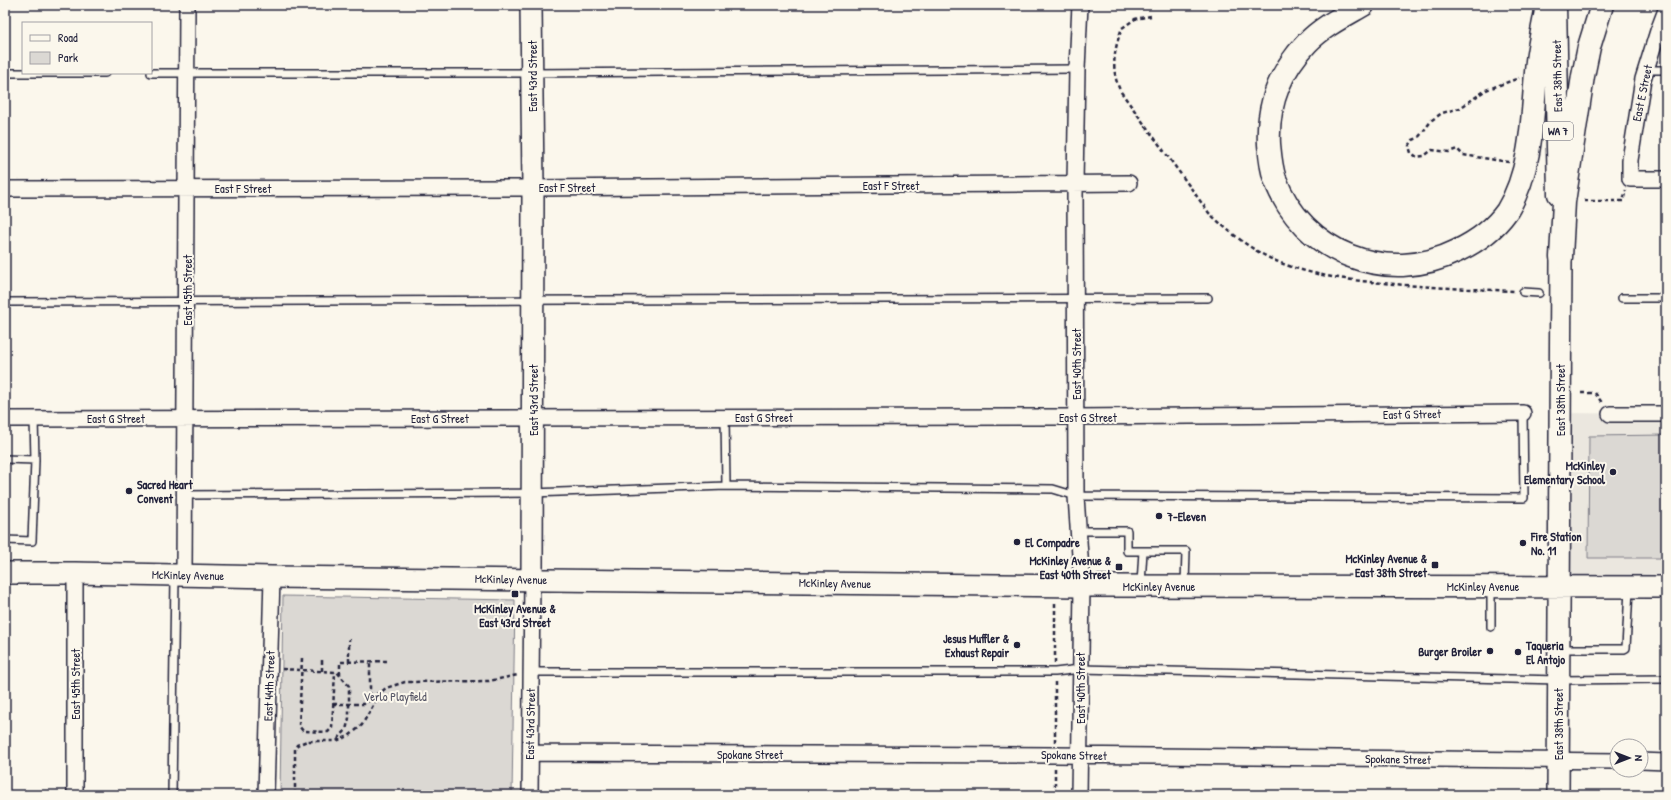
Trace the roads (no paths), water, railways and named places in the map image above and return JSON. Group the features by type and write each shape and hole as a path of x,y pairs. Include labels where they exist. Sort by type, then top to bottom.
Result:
{"main road":[{"name":"East 43rd Street","path":"531,5 533,188 532,579"},
{"path":"1363,5 1308,42 1291,63 1273,98 1268,125 1270,154 1274,178 1285,200 1301,222 1316,236 1333,248 1366,262 1386,265 1407,265 1422,264 1445,257 1466,246 1482,236 1506,212 1520,185 1524,170 1530,137 1537,59 1547,5"},
{"name":"East 38th Street","path":"1555,5 1560,257 1558,795"},
{"path":"1560,257 1564,202 1583,76 1589,47 1602,5"},
{"name":"McKinley Avenue","path":"5,573 1082,586 1666,587"}],"street":[{"name":"East 45th Street","path":"180,575 185,495 186,418 187,5"},
{"name":"East 40th Street","path":"1079,795 1082,586 1076,496 1075,183 1080,5"},
{"name":"East E Street","path":"1666,10 1646,70 1630,160 1630,178 1666,179"},
{"name":"East F Street","path":"5,189 533,188 1129,183"},
{"name":"East G Street","path":"5,419 1076,417 1523,413"},
{"path":"1610,414 1666,414"},
{"name":"East 45th Street","path":"75,573 75,795"},
{"name":"East 44th Street","path":"266,795 272,577"},
{"name":"East 43rd Street","path":"530,795 532,579"},
{"name":"Spokane Street","path":"530,753 1080,755 1609,761"},
{"path":"1649,761 1666,762"}],"lane":[{"path":"152,73 532,74 1077,70"},
{"path":"1646,70 1666,70"},
{"path":"5,74 22,74"},
{"path":"1523,292 1539,293"},
{"path":"5,302 186,300 533,301 1208,298"},
{"path":"1622,298 1666,298"},
{"path":"185,495 532,493 726,486 1053,489 1076,496 1524,498 1523,413"},
{"path":"725,417 726,486"},
{"path":"5,540 32,541 35,460 34,419"},
{"path":"5,459 35,460"},
{"path":"1078,531 1127,531 1127,551 1186,551 1185,586"},
{"path":"1141,586 1142,551"},
{"path":"172,795 180,575"},
{"path":"1491,627 1492,586"},
{"path":"1558,648 1626,648 1629,587"},
{"path":"531,672 1055,672 1080,669 1558,680 1666,679"}],"place":[{"name":"McKinley Elementary School","path":"1613,472"},
{"name":"Sacred Heart Convent","path":"129,491"},
{"name":"7-Eleven","path":"1159,516"},
{"name":"El Compadre","path":"1017,542"},
{"name":"Fire Station No. 11","path":"1523,543"},
{"name":"McKinley Avenue & East 38th Street","path":"1435,565"},
{"name":"McKinley Avenue & East 40th Street","path":"1119,567"},
{"name":"McKinley Avenue & East 43rd Street","path":"515,594"},
{"name":"Jesus Muffler & Exhaust Repair","path":"1017,645"},
{"name":"Burger Broiler","path":"1490,651"},
{"name":"Taqueria El Antojo","path":"1518,652"}],"park label":[{"name":"Verlo Playfield","path":"395,696"}]}
